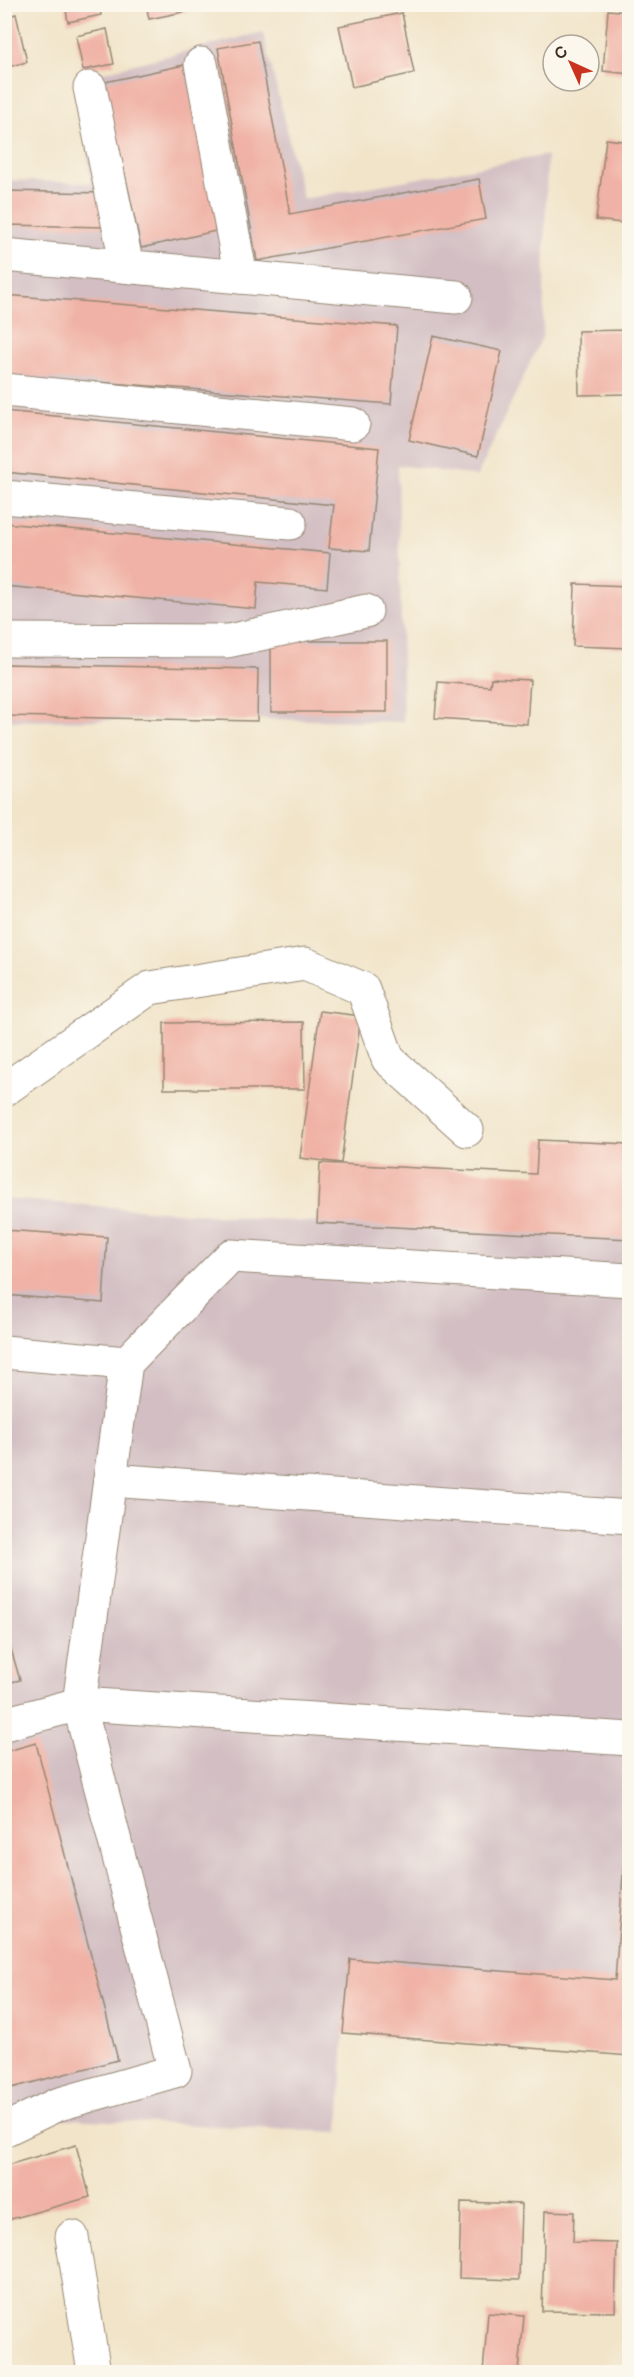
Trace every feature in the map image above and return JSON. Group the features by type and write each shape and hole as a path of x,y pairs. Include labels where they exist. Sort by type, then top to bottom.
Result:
{"street":[{"path":"201,64 241,277"},
{"path":"90,88 127,267"},
{"path":"4,255 456,297"},
{"path":"4,390 353,424"},
{"path":"4,497 290,523"},
{"path":"4,640 228,641 366,611"},
{"path":"4,1090 150,988 305,964 363,989 388,1059 467,1130"},
{"path":"4,2130 56,2105 175,2072 79,1704 126,1364 231,1256 630,1280"},
{"path":"4,1352 126,1364"},
{"path":"110,1480 630,1517"},
{"path":"4,1724 79,1704 630,1739"},
{"path":"72,2237 94,2373"}],"shaded area":[{"path":"263,32 303,199 547,155 543,335 477,476 398,465 403,722 267,719 5,721 5,180 91,183 79,78"},
{"path":"5,1199 317,1223 629,1239 629,2056 344,2033 339,2132 5,2116"}],"building":[{"path":"65,4 99,4 101,15 68,22"},
{"path":"146,4 213,4 213,6 149,19"},
{"path":"608,10 630,12 630,74 603,71"},
{"path":"402,13 414,73 352,87 339,26"},
{"path":"16,14 27,62 4,68 4,17"},
{"path":"107,29 114,64 83,70 76,36"},
{"path":"258,41 290,214 479,179 486,219 257,261 218,48"},
{"path":"184,65 220,230 141,248 105,82"},
{"path":"606,139 630,142 630,224 596,220"},
{"path":"4,191 106,193 106,227 4,225"},
{"path":"4,295 397,326 391,404 4,375"},
{"path":"630,330 630,394 579,395 578,331"},
{"path":"433,336 502,351 478,456 409,440"},
{"path":"4,411 379,448 369,551 329,548 334,505 4,472"},
{"path":"4,523 330,553 327,588 258,582 256,609 4,586"},
{"path":"575,584 630,586 630,648 573,646"},
{"path":"271,641 387,641 387,712 271,712"},
{"path":"4,664 258,669 257,721 4,716"},
{"path":"491,678 530,680 527,724 435,718 438,682 490,686"},
{"path":"320,1011 361,1016 341,1163 300,1158"},
{"path":"304,1022 305,1089 164,1089 164,1023"},
{"path":"538,1140 630,1144 630,1239 317,1223 320,1163 536,1174"},
{"path":"4,1230 107,1237 103,1303 4,1295"},
{"path":"4,1625 20,1680 4,1684"},
{"path":"36,1743 118,2060 4,2090 4,1752"},
{"path":"627,1822 630,1822 630,2056 343,2033 350,1959 615,1980"},
{"path":"76,2145 90,2197 4,2221 4,2166"},
{"path":"461,2202 521,2204 519,2280 459,2278"},
{"path":"545,2211 574,2212 573,2242 617,2243 615,2312 542,2311"},
{"path":"488,2313 524,2316 519,2372 483,2372"}]}
